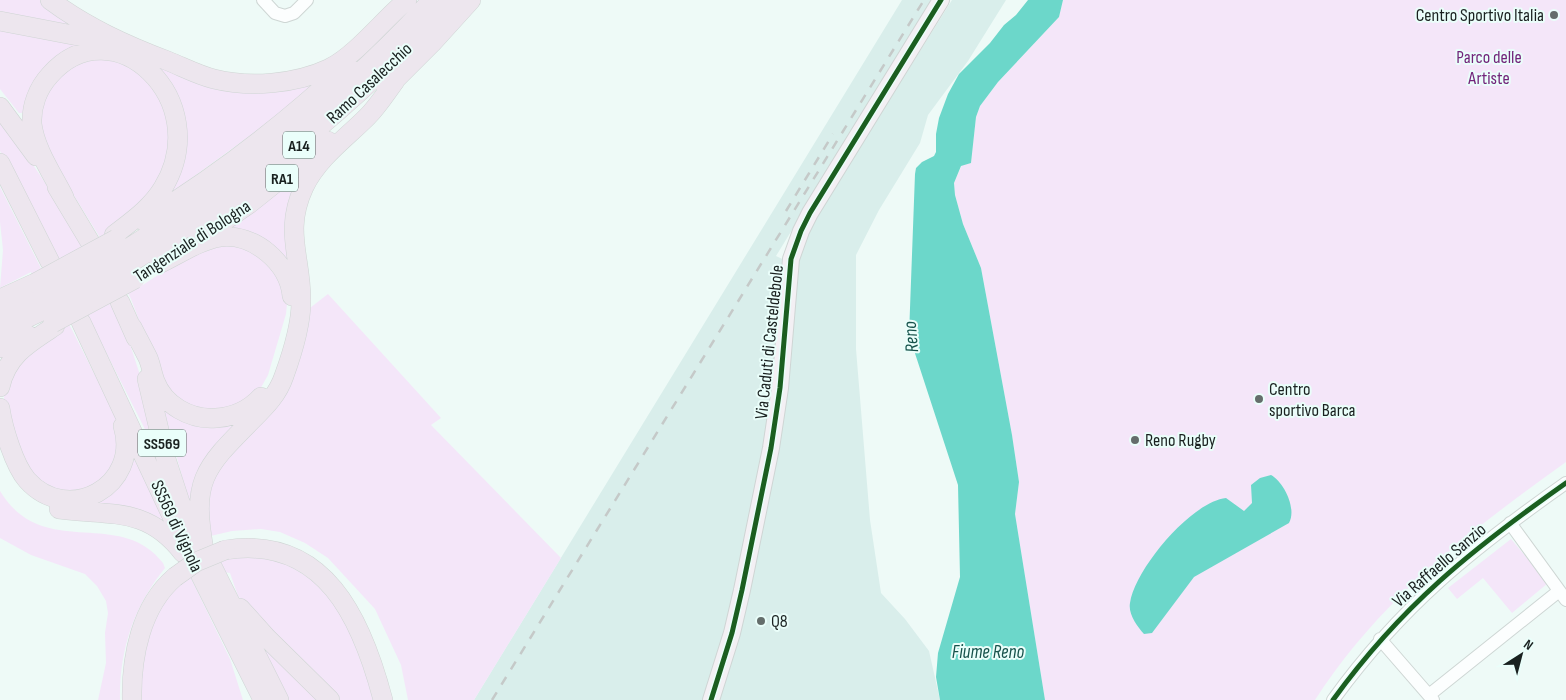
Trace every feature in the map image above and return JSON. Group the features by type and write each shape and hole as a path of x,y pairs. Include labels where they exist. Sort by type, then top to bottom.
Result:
{"highway":[{"path":"50,0 99,31 198,73 225,81 256,83 299,78 319,72 338,63 407,0"},
{"name":"Tangenziale di Bologna","path":"0,299 46,307 80,316 122,254 208,179 298,110 364,50 412,0"},
{"name":"Ramo Casalecchio","path":"0,331 46,307 260,159 332,98 386,48 432,0"},
{"name":"Ramo Casalecchio","path":"122,254 234,195 322,126 379,75 451,0"},
{"name":"Tangenziale di Bologna","path":"122,254 160,264 249,204 346,126 395,81 471,0"},
{"path":"0,21 97,39 146,52"},
{"path":"111,52 134,60 151,72 166,90 175,110 179,139 175,160 160,192 144,212 122,254 86,250 64,197 34,135 32,116 39,90 57,68 82,55 111,52"},
{"path":"205,555 198,507 205,477 224,448 275,394 290,358 301,302 293,230 301,194 318,166 369,115 395,81"},
{"path":"0,107 64,197"},
{"path":"0,163 50,262"},
{"path":"0,180 33,227"},
{"path":"132,327 148,357 158,389 167,400 186,413 208,419 232,416 254,404 269,385 283,344 292,306 289,282 274,259 262,248 246,240 220,237 160,264"},
{"name":"Tangenziale di Bologna","path":"0,348 46,307 86,250"},
{"name":"SS569 di Vignola","path":"120,302 132,327 173,482 220,584"},
{"path":"0,387 6,368 46,307"},
{"name":"Ramo Casalecchio","path":"0,316 46,307"},
{"name":"SS569 di Vignola","path":"80,316 222,620"},
{"path":"0,408 17,462 27,479 38,489 53,497 70,500 86,498 101,492 112,482 122,469 126,457 126,436 110,382"},
{"path":"0,444 16,482 36,500 57,509 120,514 143,520 170,538 199,574"},
{"path":"132,700 136,654 144,623 158,595 175,577 204,558 225,550 256,548 283,554 307,564 328,580 346,605 362,634 372,660 383,700"},
{"path":"220,584 279,700"},
{"path":"220,584 267,638 330,700"},
{"path":"222,620 250,700"},
{"path":"222,620 263,700"}],"main road":[{"name":"Via Caduti di Casteldebole","path":"711,700 732,633 776,421 789,273 795,247 810,213 941,0"}],"street":[{"path":"263,0 275,12 284,16 294,13 308,0"},
{"name":"Via Raffaello Sanzio","path":"1333,700 1380,639 1425,592 1510,522 1566,483"},
{"path":"1380,639 1431,697 1562,596 1510,522"}],"shaded area":[{"path":"902,0 933,0 776,256 795,265 805,237 820,211 952,0 1006,0 968,61 928,115 920,143 879,210 856,255 856,349 870,520 881,593 905,619 929,651 940,700 474,700"}],"green space":[{"path":"0,0 43,0 85,28 0,14"},
{"name":"Parco delle Artiste","path":"1063,0 1566,0 1566,462 1495,514 1429,569 1368,630 1315,700 1045,700 1015,514 1019,482 1012,435 981,268 963,224 955,195 954,183 962,165 971,163 976,117 980,106 998,82 1059,17"},
{"path":"0,25 86,46 22,113 19,113 0,89"},
{"path":"139,55 197,78 315,82 281,113 167,196 183,140"},
{"path":"82,59 126,60 168,100 168,167 126,221 109,231 138,288 205,245 213,242 261,252 288,294 286,314 268,375 259,391 237,408 199,412 166,392 131,299 99,236 47,152 37,124 47,86"},
{"path":"0,116 67,215 124,326 140,375 154,447 0,151"},
{"path":"298,178 301,179 293,276 228,230"},
{"path":"0,187 118,421 123,453 98,487 58,492 27,471 4,405 4,394 12,366 60,330 31,272 0,288 3,250 0,222"},
{"path":"328,294 441,418 431,425 561,558 474,700 408,700 401,665 375,609 328,558 305,543 280,532 261,529 232,531 206,537 203,517 214,468 277,402 306,311"},
{"path":"163,406 240,418 192,499 188,499"},
{"path":"136,459 166,525 80,504"},
{"path":"0,491 18,512 37,524 59,530 125,538 145,546 163,563 165,568 145,598 130,630 122,664 120,700 98,700 106,663 105,633 108,613 106,601 97,586 85,574 31,555 0,538"},
{"path":"1511,539 1548,583 1512,613 1483,578 1457,599 1448,588"},
{"path":"269,553 335,594 376,700 338,700 249,609 238,596 230,573 224,572 216,557"},
{"path":"188,572 230,659 243,700 136,700 148,624"},
{"path":"259,642 324,700 289,700"}],"water":[{"name":"Fiume Reno","path":"1028,0 1063,0 1059,17 998,82 980,106 976,117 971,163 961,166 954,183 955,195 963,224 981,268 1012,435 1019,482 1015,514 1045,700 940,700 936,677 938,653 960,577 958,485 909,335 915,174 916,168 922,162 934,156 936,152 936,134 939,118 948,94 959,74 990,43"},
{"path":"1271,475 1276,478 1288,496 1291,511 1289,523 1194,577 1152,633 1144,634 1132,616 1130,603 1134,589 1153,556 1182,524 1197,511 1212,502 1226,498 1244,511 1252,503 1251,485 1260,478"}],"railway":[{"path":"492,700 924,0"},
{"path":"786,211 833,134"}],"cycle path":[{"path":"711,700 732,633 771,448 780,388 791,259 810,213 941,0"},
{"path":"1333,700 1359,666 1412,607 1469,556 1566,483"}],"place":[{"name":"Centro Sportivo Italia","path":"1554,15"},
{"name":"Centro sportivo Barca","path":"1259,399"},
{"name":"Reno Rugby","path":"1135,440"},
{"name":"Q8","path":"761,621"}],"water label":[{"name":"Reno","path":"910,337"}]}
